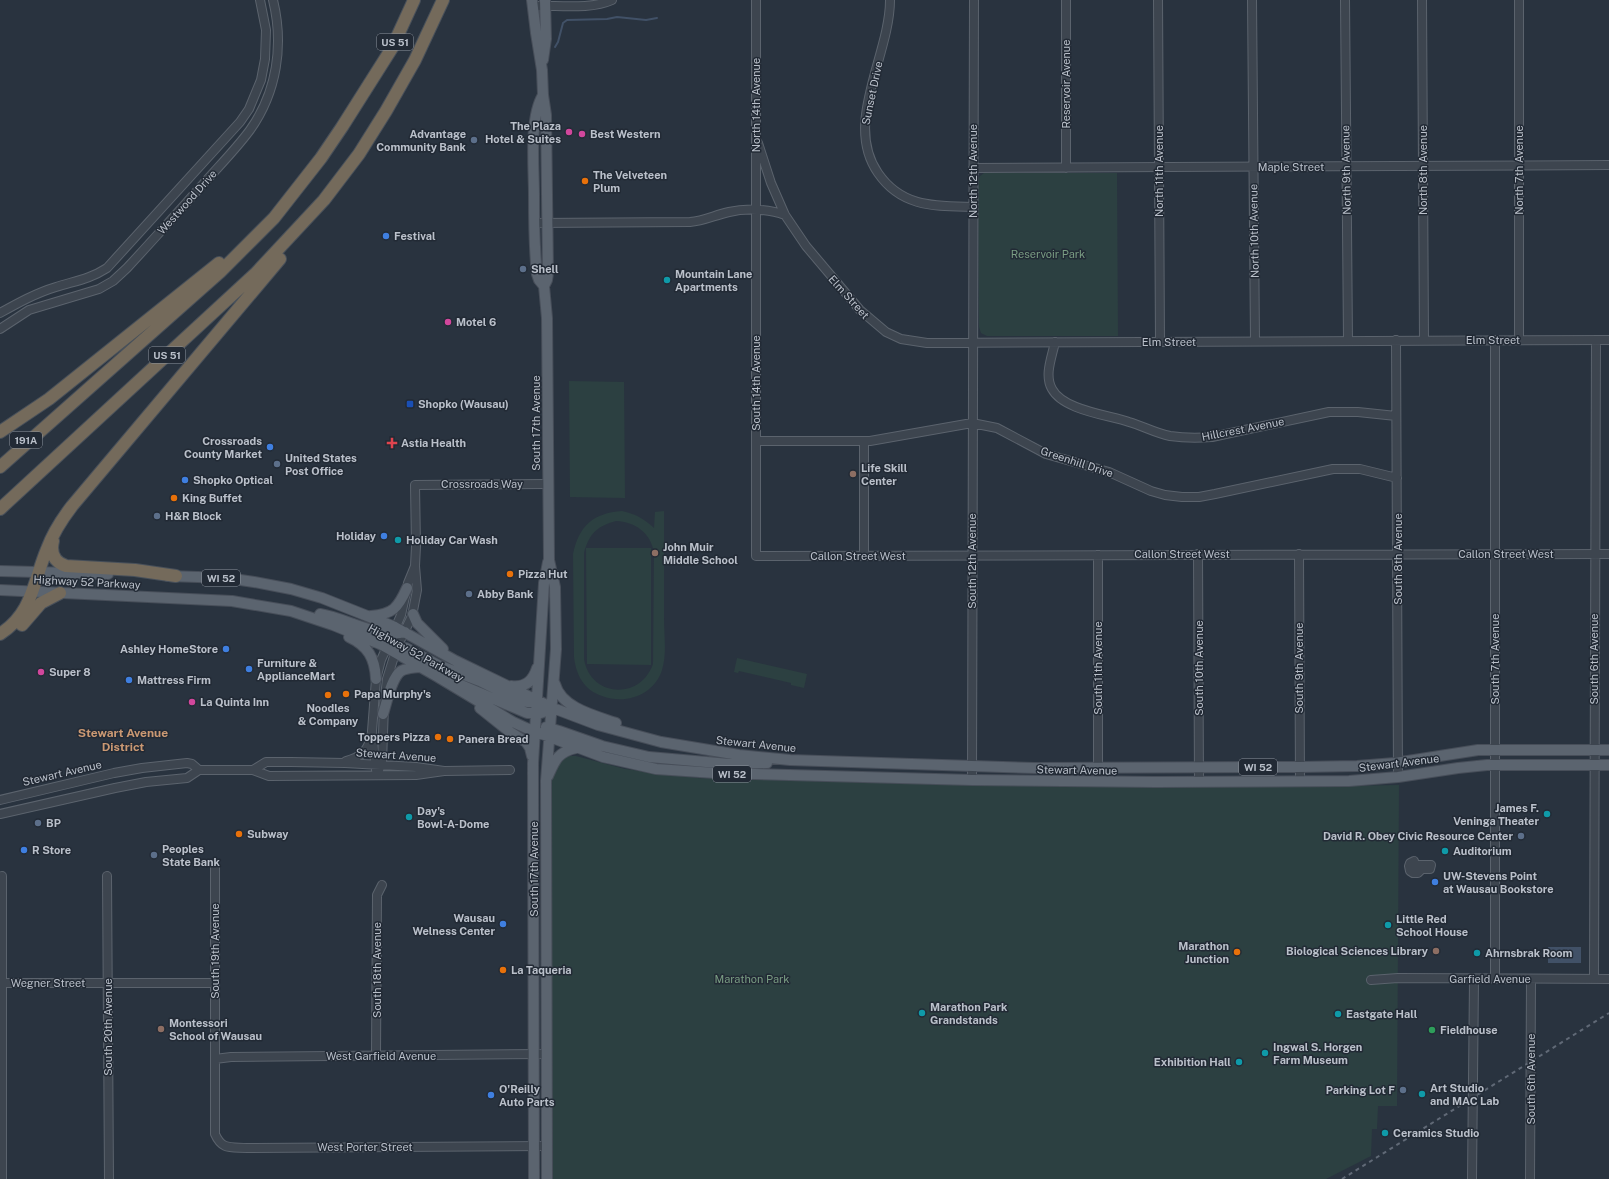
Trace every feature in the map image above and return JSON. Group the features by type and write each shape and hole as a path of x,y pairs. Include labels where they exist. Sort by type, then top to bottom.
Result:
{"highway":[{"path":"371,82 405,0"},
{"name":"US 51","path":"0,467 228,264 266,225 296,190 328,148 392,48 414,0"},
{"name":"US 51","path":"0,509 255,274 329,195 361,150 414,64 443,0"},
{"path":"0,432 49,399 224,259 296,190"},
{"path":"0,634 14,624 26,608 47,548 72,506 312,221 320,211 329,195"},
{"name":"191A","path":"0,461 52,420"},
{"path":"58,528 53,541 52,552 54,558 62,565 70,567 135,570 176,576"},
{"path":"0,640 7,637 19,628 41,603 60,593"}],"main road":[{"path":"533,3 542,70"},
{"path":"542,70 546,39 545,3"},
{"name":"South 17th Avenue","path":"542,70 546,115 546,223 548,273 544,286 548,334 549,560 555,586 556,650 553,708 546,781 547,1179"},
{"name":"South 17th Avenue","path":"543,94 537,110 534,133 534,223 537,274 539,280 544,286"},
{"name":"South 17th Avenue","path":"534,1179 533,763 544,584 549,560"},
{"name":"Highway 52 Parkway","path":"0,571 228,578 291,589 322,598 370,616 456,661 553,708"},
{"path":"370,616 385,614 392,611 401,600 407,588"},
{"name":"Highway 52 Parkway","path":"0,590 232,601 296,612 353,632 393,649 419,667 513,722 535,732 550,733"},
{"path":"296,612 328,616 382,633 397,631"},
{"path":"412,614 415,621 421,628 456,661"},
{"path":"314,618 324,625 358,641 365,647 373,660 376,679"},
{"path":"393,649 406,648 434,663 480,681 518,700 528,702 537,700"},
{"path":"506,686 520,686 530,682 540,661"},
{"path":"383,714 393,682 398,674 405,670 419,667"},
{"path":"438,677 472,688 524,712 546,712 553,708"},
{"path":"554,683 560,696 587,713 621,725 661,742"},
{"path":"459,690 498,724 526,742 531,751 533,763"},
{"name":"Stewart Avenue","path":"553,708 598,724 661,742 722,753 790,760 972,766 1299,767 1357,766 1495,749 1609,750"},
{"path":"550,733 648,757 678,761 745,765 790,760"},
{"name":"Stewart Avenue","path":"550,733 576,748 620,762 656,769 684,772 972,780 1098,782 1300,782 1348,781 1398,777 1455,768 1495,765 1609,766"},
{"path":"546,781 558,756 566,751 576,748"}],"street":[{"name":"Westwood Drive","path":"0,313 25,299 55,287 88,279 108,268 240,122 249,109 265,65 266,30 260,0"},
{"name":"Westwood Drive","path":"0,329 29,310 53,302 93,292 113,281 127,268 241,142 262,111 275,74 279,33 273,0"},
{"path":"533,3 594,5 612,0"},
{"name":"North 14th Avenue","path":"756,0 756,210"},
{"name":"Sunset Drive","path":"890,0 887,24 864,123 868,156 873,166 890,187 905,197 931,206 973,207"},
{"name":"North 12th Avenue","path":"973,342 974,0"},
{"name":"Reservoir Avenue","path":"1066,0 1066,168"},
{"name":"North 11th Avenue","path":"1158,0 1160,342"},
{"name":"North 10th Avenue","path":"1252,0 1255,341"},
{"name":"North 9th Avenue","path":"1345,0 1348,341"},
{"name":"North 8th Avenue","path":"1422,0 1424,340"},
{"name":"North 7th Avenue","path":"1519,0 1519,340"},
{"name":"Elm Street","path":"756,138 771,183 785,215 806,246 860,310 886,332 901,339 927,343 1609,340"},
{"name":"Maple Street","path":"974,168 1609,165"},
{"path":"534,223 690,222 704,221 733,211 756,210 785,215"},
{"name":"South 14th Avenue","path":"756,210 756,556"},
{"name":"South 8th Avenue","path":"1396,340 1398,777"},
{"name":"South 7th Avenue","path":"1495,340 1495,979"},
{"name":"South 6th Avenue","path":"1594,979 1594,554 1596,340"},
{"name":"South 12th Avenue","path":"972,780 973,342"},
{"name":"Hillcrest Avenue","path":"1055,342 1048,375 1052,389 1060,398 1077,407 1169,436 1198,438 1212,437 1328,412 1358,412 1396,416"},
{"name":"Greenhill Drive","path":"756,441 864,441 972,423 998,428 1046,454 1109,472 1144,488 1165,495 1182,497 1198,497 1333,469 1360,469 1397,478"},
{"path":"864,441 864,556"},
{"name":"Crossroads Way","path":"415,566 415,485 548,484"},
{"name":"South 10th Avenue","path":"1198,554 1199,782"},
{"name":"South 9th Avenue","path":"1299,554 1300,782"},
{"name":"Callon Street West","path":"756,556 1609,554"},
{"name":"South 11th Avenue","path":"1098,555 1098,782"},
{"path":"377,775 387,679 407,588 415,566"},
{"path":"341,763 354,759 364,753 369,744 372,732 376,679 393,649 397,631 412,614 417,588 415,566"},
{"path":"372,732 378,766"},
{"name":"Stewart Avenue","path":"253,770 267,762 341,763 416,767 444,771"},
{"name":"Stewart Avenue","path":"0,800 142,768 187,763 192,764 199,770"},
{"name":"Stewart Avenue","path":"0,814 146,782 187,778 199,770 253,770 269,776 416,775 444,771 510,770"},
{"name":"South 19th Avenue","path":"215,866 215,1108"},
{"path":"2,876 2,1179"},
{"name":"South 20th Avenue","path":"107,876 109,1179"},
{"name":"South 18th Avenue","path":"376,1055 378,895 382,885"},
{"path":"1472,1179 1474,979"},
{"name":"South 6th Avenue","path":"1530,1179 1531,979"},
{"name":"Garfield Avenue","path":"1371,980 1609,979"},
{"name":"Wegner Street","path":"1,983 215,983"},
{"name":"West Garfield Avenue","path":"215,1059 231,1057 547,1054"},
{"name":"West Porter Street","path":"215,1108 214,1134 220,1144 226,1147 547,1146"}],"green space":[{"name":"Reservoir Park","path":"984,173 1117,173 1118,336 987,336 981,333 979,327 978,181 980,176"},
{"path":"569,381 624,382 625,498 570,497"},
{"path":"622,511 636,515 654,528 655,512 664,511 664,664 658,679 646,692 638,696 620,699 602,696 590,690 579,676 574,657 573,554 583,529 595,518 612,512","holes":["616,521 629,523 641,529 649,539 654,552 653,664 647,676 638,684 627,689 616,690 605,687 595,681 588,672 584,659 584,553 588,541 599,528"]},
{"path":"586,548 651,548 651,665 587,664"},
{"path":"737,658 807,674 804,688 791,685 791,683 739,671 738,673 734,672"},
{"name":"Marathon Park","path":"569,756 576,756 625,769 697,778 992,786 1399,785 1397,1106 1378,1106 1377,1129 1372,1129 1371,1156 1326,1179 552,1179 551,789 552,779 558,765"}],"water":[{"path":"1548,947 1581,947 1581,963 1548,963"}],"waterway":[{"path":"555,47 558,42 563,23 567,20 607,19 617,17 646,20 657,18"}],"railway":[{"path":"1342,1179 1609,1013"}],"place":[{"name":"The Plaza Hotel & Suites","path":"569,132"},
{"name":"Best Western","path":"582,134"},
{"name":"Advantage Community Bank","path":"474,140"},
{"name":"The Velveteen Plum","path":"585,181"},
{"name":"Festival","path":"386,236"},
{"name":"Shell","path":"523,269"},
{"name":"Mountain Lane Apartments","path":"667,280"},
{"name":"Motel 6","path":"448,322"},
{"name":"Shopko (Wausau)","path":"410,404"},
{"name":"Astia Health","path":"392,443"},
{"name":"Crossroads County Market","path":"270,447"},
{"name":"United States Post Office","path":"277,464"},
{"name":"Life Skill Center","path":"853,474"},
{"name":"Shopko Optical","path":"185,480"},
{"name":"King Buffet","path":"174,498"},
{"name":"H&R Block","path":"157,516"},
{"name":"Holiday","path":"384,536"},
{"name":"Holiday Car Wash","path":"398,540"},
{"name":"John Muir Middle School","path":"655,553"},
{"name":"Pizza Hut","path":"510,574"},
{"name":"Abby Bank","path":"469,594"},
{"name":"Ashley HomeStore","path":"226,649"},
{"name":"Furniture & ApplianceMart","path":"249,669"},
{"name":"Super 8","path":"41,672"},
{"name":"Mattress Firm","path":"129,680"},
{"name":"Papa Murphy's","path":"346,694"},
{"name":"Noodles & Company","path":"328,695"},
{"name":"La Quinta Inn","path":"192,702"},
{"name":"Toppers Pizza","path":"438,737"},
{"name":"Panera Bread","path":"450,739"},
{"name":"James F. Veninga Theater","path":"1547,814"},
{"name":"Day's Bowl-A-Dome","path":"409,817"},
{"name":"BP","path":"38,823"},
{"name":"Subway","path":"239,834"},
{"name":"David R. Obey Civic Resource Center","path":"1521,836"},
{"name":"R Store","path":"24,850"},
{"name":"Auditorium","path":"1445,851"},
{"name":"Peoples State Bank","path":"154,855"},
{"name":"UW-Stevens Point at Wausau Bookstore","path":"1435,882"},
{"name":"Wausau Welness Center","path":"503,924"},
{"name":"Little Red School House","path":"1388,925"},
{"name":"Biological Sciences Library","path":"1436,951"},
{"name":"Marathon Junction","path":"1237,952"},
{"name":"Ahrnsbrak Room","path":"1477,953"},
{"name":"La Taqueria","path":"503,970"},
{"name":"Marathon Park Grandstands","path":"922,1013"},
{"name":"Eastgate Hall","path":"1338,1014"},
{"name":"Montessori School of Wausau","path":"161,1029"},
{"name":"Fieldhouse","path":"1432,1030"},
{"name":"Ingwal S. Horgen Farm Museum","path":"1265,1053"},
{"name":"Exhibition Hall","path":"1239,1062"},
{"name":"Parking Lot F","path":"1403,1090"},
{"name":"Art Studio and MAC Lab","path":"1422,1094"},
{"name":"O'Reilly Auto Parts","path":"491,1095"},
{"name":"Ceramics Studio","path":"1385,1133"}],"district":[{"name":"Stewart Avenue District","path":"123,740"}]}
